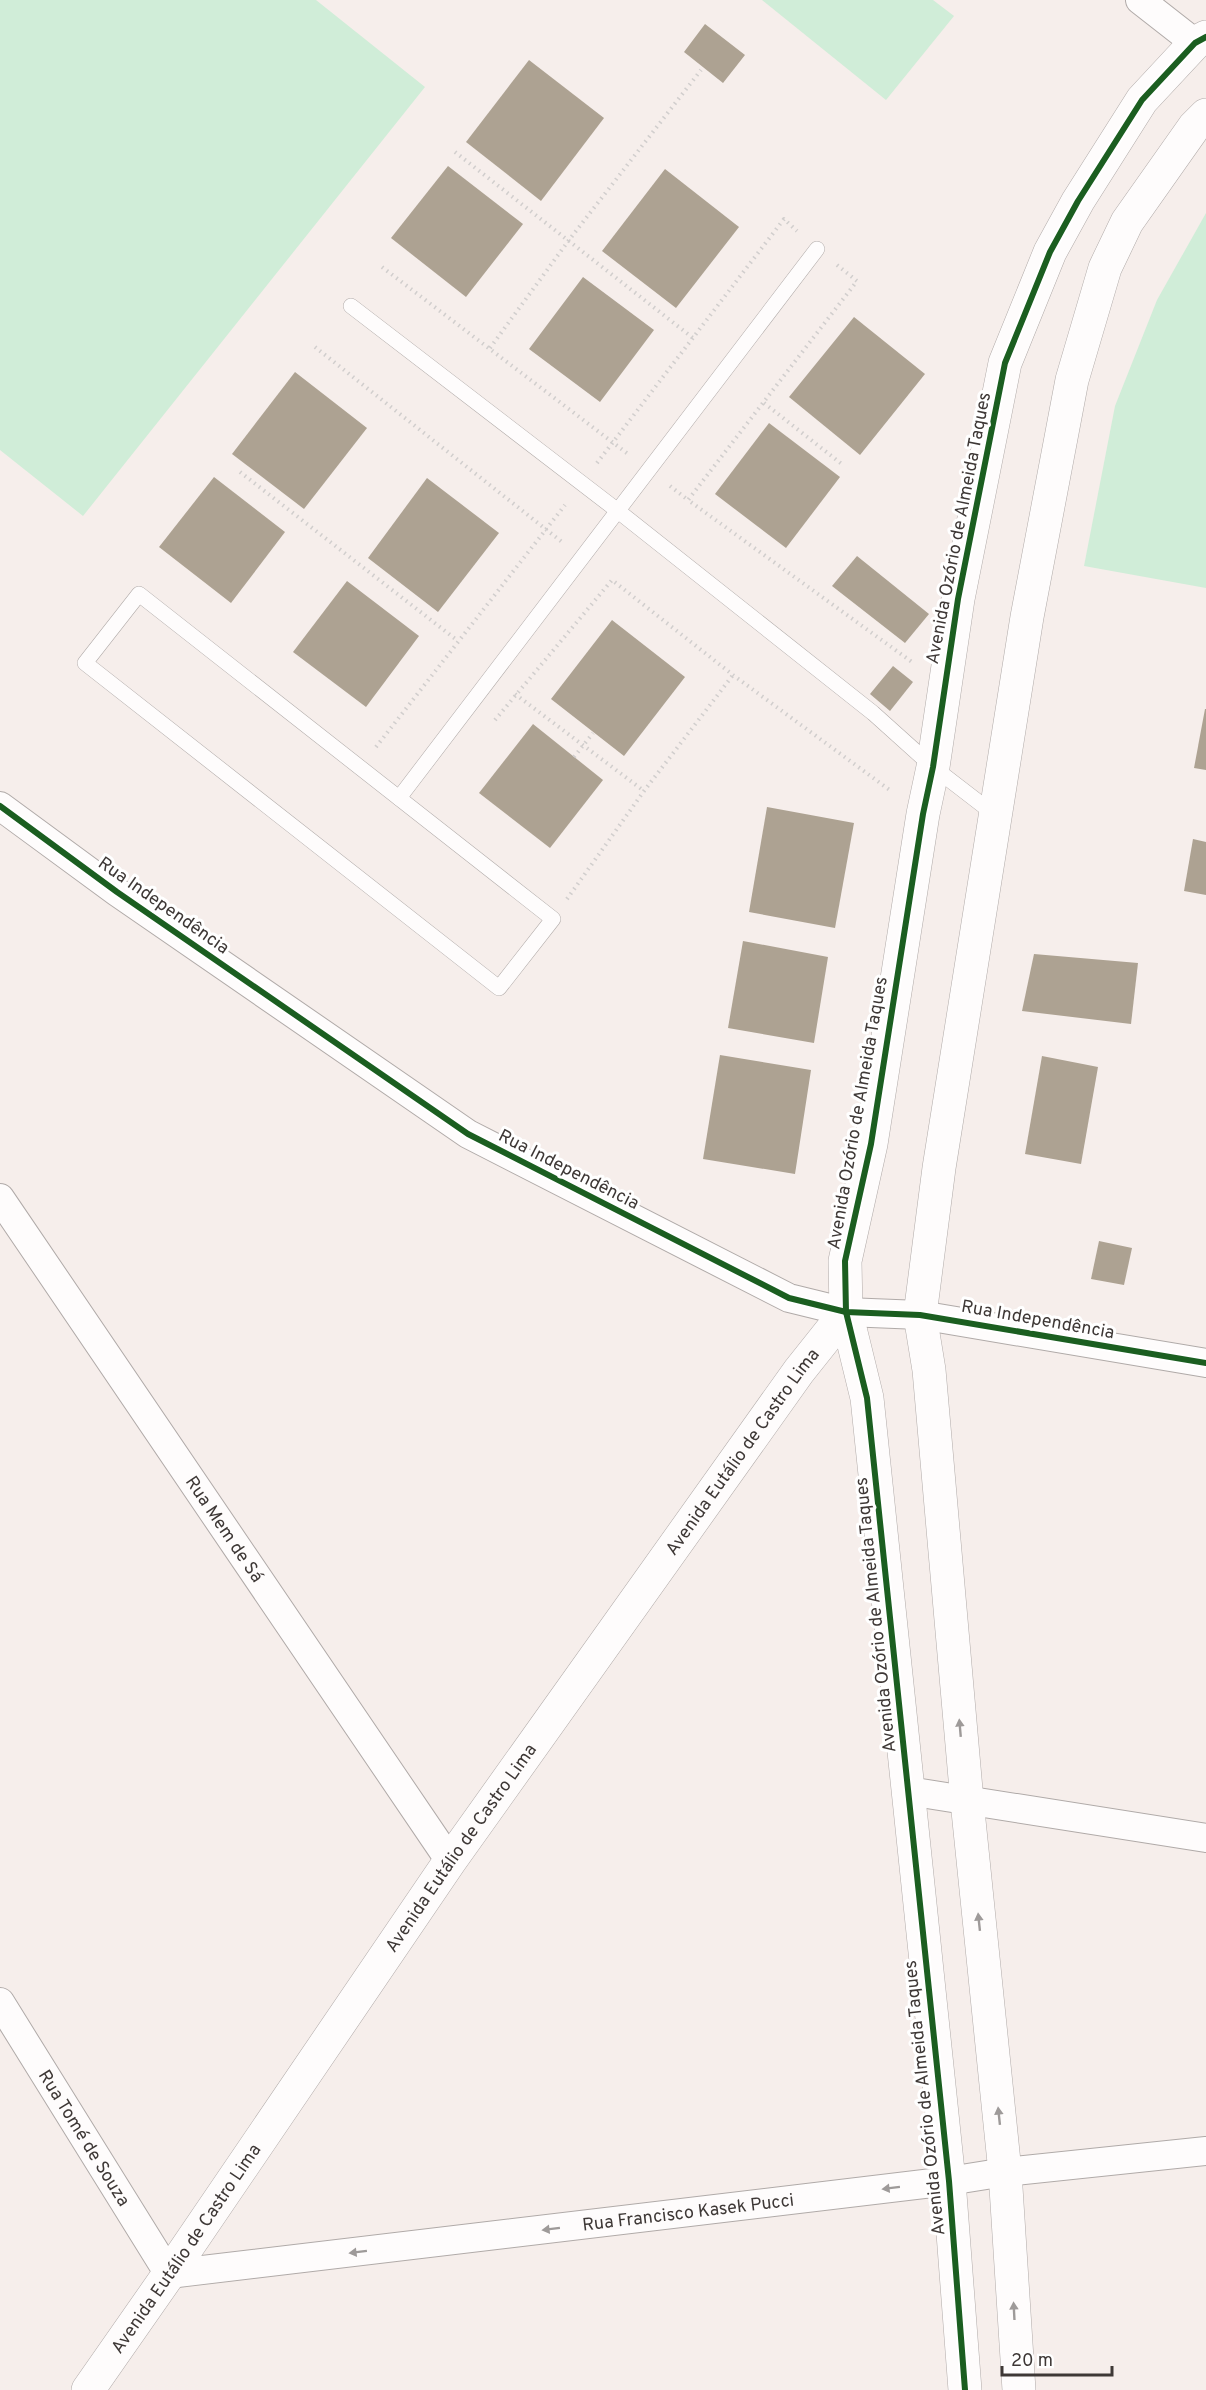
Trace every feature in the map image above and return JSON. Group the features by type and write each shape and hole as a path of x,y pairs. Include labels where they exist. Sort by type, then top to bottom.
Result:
{"street":[{"path":"1140,0 1202,43"},
{"name":"Avenida Ozório de Almeida Taques","path":"965,2390 949,2181 867,1398 846,1312 845,1262 871,1144 958,599 1005,363 1050,252 1078,201 1142,100 1202,43"},
{"path":"1018,2390 1005,2172 967,1801 929,1370 920,1315 939,1168 994,814 1027,617 1072,380 1105,268 1127,222 1194,127 1206,115"},
{"name":"Rua Independência","path":"0,806 117,892 468,1134 789,1298 846,1312 920,1315 1206,1363"},
{"name":"Rua Mem de Sá","path":"0,1198 450,1861"},
{"name":"Avenida Eutálio de Castro Lima","path":"88,2390 450,1861 799,1371 846,1312"},
{"path":"908,1791 1206,1838"},
{"name":"Rua Tomé de Souza","path":"0,2002 169,2274"},
{"name":"Rua Francisco Kasek Pucci","path":"169,2274 949,2181 1005,2172 1206,2151"}],"lane":[{"path":"399,798 817,249"},
{"path":"351,306 618,511 873,713 933,767 994,814"},
{"path":"139,594 399,798 553,919 499,988 85,663 139,594"}],"path":[{"path":"490,348 569,240 701,70"},
{"path":"455,152 693,338"},
{"path":"382,267 613,442 784,219 817,249 857,280 688,500 944,685"},
{"path":"315,347 546,530 361,768"},
{"path":"764,402 843,465"},
{"path":"240,472 458,641"},
{"path":"494,722 612,580 733,675 923,814"},
{"path":"553,919 644,791 733,675"},
{"path":"492,676 644,791"},
{"path":"574,757 593,733"}],"green space":[{"path":"0,0 316,0 425,87 83,516 0,450"},
{"path":"762,0 933,0 954,16 886,100"},
{"path":"1206,213 1206,588 1084,566 1115,406 1157,300"}],"building":[{"path":"705,24 745,55 723,83 684,52"},
{"path":"529,60 604,118 541,201 466,142"},
{"path":"448,166 523,224 466,297 391,238"},
{"path":"665,169 739,227 676,308 602,251"},
{"path":"583,277 654,330 600,402 529,349"},
{"path":"854,317 925,374 860,455 789,397"},
{"path":"295,372 367,428 304,509 232,454"},
{"path":"769,423 840,477 786,548 715,494"},
{"path":"214,477 285,532 231,603 159,547"},
{"path":"427,478 499,533 438,612 368,558"},
{"path":"857,556 929,614 905,643 832,586"},
{"path":"347,581 419,636 366,707 293,652"},
{"path":"612,620 685,677 624,756 551,699"},
{"path":"893,666 913,682 890,711 870,694"},
{"path":"1206,709 1206,770 1194,768"},
{"path":"533,724 603,780 550,848 479,793"},
{"path":"767,807 854,823 835,928 749,912"},
{"path":"1193,839 1206,842 1206,895 1184,891"},
{"path":"743,941 828,957 814,1043 728,1028"},
{"path":"1034,954 1138,963 1131,1024 1022,1011"},
{"path":"720,1055 811,1070 795,1174 703,1159"},
{"path":"1042,1056 1098,1067 1081,1164 1025,1154"},
{"path":"1099,1241 1132,1248 1124,1285 1091,1279"}],"cycle path":[{"path":"965,2390 949,2181 867,1398 846,1312 845,1261 871,1144 958,599 1005,363 1050,252 1078,201 1142,100 1195,43 1206,37"},
{"path":"0,806 117,892 468,1134 789,1298 846,1312 920,1315 1206,1363"}]}
